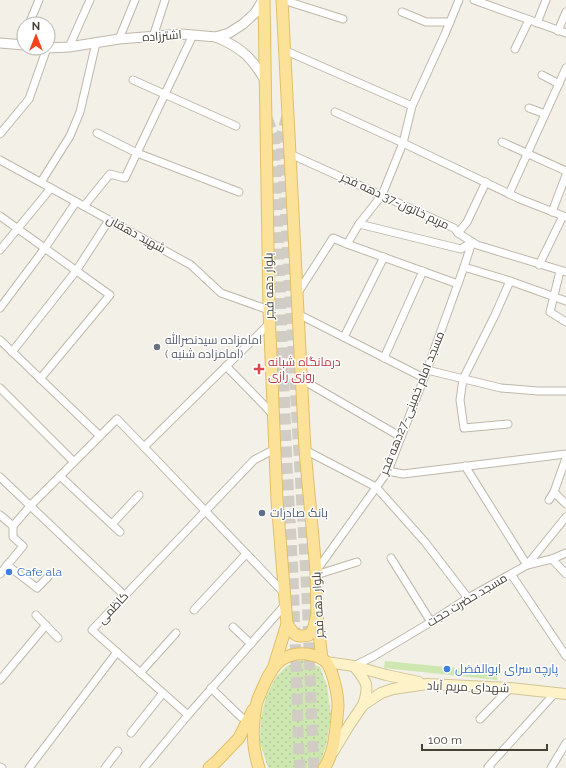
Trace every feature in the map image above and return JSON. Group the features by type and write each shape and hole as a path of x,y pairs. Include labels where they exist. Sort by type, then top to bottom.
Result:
{"main road":[{"name":"بلوار دهه فجر","path":"258,701 274,666 287,624 277,500 273,415 269,310 263,0"},
{"name":"بلوار دهه فجر","path":"282,0 304,450 316,573 317,615 324,660 330,668 334,681 338,707 327,764"},
{"path":"287,624 295,635 301,637 309,635 313,630 317,615"},
{"path":"274,666 293,654 312,655 324,660 427,684"},
{"path":"354,666 364,678 367,686 367,694 363,705"},
{"name":"شهدای مریم آباد","path":"327,764 350,724 363,705 381,693 393,689 427,684 510,688 566,694"},
{"path":"208,768 217,761 239,738 258,701"},
{"path":"258,701 253,736 256,759 259,768"}],"street":[{"path":"33,16 40,0"},
{"path":"69,47 90,0"},
{"path":"119,39 135,0"},
{"path":"153,37 165,0"},
{"name":"اشترزاده","path":"56,48 119,39 182,34 216,37 229,33 243,24 255,13 263,0"},
{"path":"282,0 343,19"},
{"path":"347,244 359,224 382,195 403,143 412,106 459,0"},
{"path":"474,0 489,2 529,20 566,33"},
{"path":"537,23 546,0"},
{"path":"402,12 426,22 450,22"},
{"path":"558,31 566,12"},
{"path":"515,49 529,20"},
{"path":"84,206 110,174 125,178 193,35"},
{"path":"216,37 232,44 245,53 265,80"},
{"path":"0,43 16,44"},
{"path":"41,182 70,136 80,112 96,43"},
{"path":"284,50 412,106"},
{"path":"0,134 29,99 44,56"},
{"path":"509,194 566,68"},
{"path":"542,75 559,84"},
{"path":"133,80 236,126"},
{"path":"529,108 545,114"},
{"path":"336,112 486,182 520,200 564,216 539,264"},
{"path":"97,133 137,152 239,192"},
{"path":"502,142 566,170"},
{"name":"مریم خاتون-37 دهه فجر","path":"290,154 454,228 458,233 481,246 563,272"},
{"name":"شهید دهقان","path":"0,160 191,265 221,293 269,310"},
{"path":"552,212 566,175"},
{"path":"458,233 468,222 486,182"},
{"path":"0,250 51,188"},
{"path":"0,308 45,248 76,202"},
{"path":"0,216 110,295 40,379"},
{"path":"12,352 76,271 109,220"},
{"path":"359,224 461,249 472,242"},
{"path":"297,294 333,238 458,284"},
{"name":"مسجد امام خمینی-27دهه فجر","path":"316,573 388,471 427,370 472,242"},
{"path":"344,337 384,257"},
{"path":"464,267 510,281 566,301"},
{"path":"384,358 423,271"},
{"path":"563,272 550,312 566,322"},
{"path":"508,424 464,428 460,400 463,378 495,315 510,281"},
{"path":"298,314 424,378"},
{"path":"144,446 270,324"},
{"path":"0,340 100,436"},
{"path":"226,366 273,415"},
{"path":"427,370 501,388 538,391 566,391"},
{"path":"301,379 401,437"},
{"path":"0,388 74,462"},
{"path":"0,574 23,546 13,537 13,526 117,419 246,554 285,600 251,644 211,688 144,768"},
{"name":"کاظمی","path":"188,715 92,630 254,460 275,449"},
{"path":"304,450 376,487 425,542 468,598"},
{"path":"388,471 402,474 566,454"},
{"path":"549,500 554,492 566,458"},
{"path":"465,466 527,565 552,559 566,553"},
{"path":"60,476 120,532"},
{"path":"0,477 125,596"},
{"path":"554,492 566,504"},
{"path":"112,524 139,494"},
{"path":"0,515 13,526"},
{"name":"مسجد حضرت حجت","path":"354,666 374,656 468,598 527,565 566,518"},
{"path":"194,610 246,554"},
{"path":"391,558 431,622"},
{"path":"552,559 566,574"},
{"path":"316,573 357,562"},
{"path":"7,565 37,588 48,577"},
{"path":"511,574 566,656"},
{"path":"36,615 58,638"},
{"path":"0,680 46,625"},
{"path":"233,627 251,644"},
{"path":"140,673 176,633"},
{"path":"29,768 117,652"},
{"path":"211,688 241,716"},
{"path":"480,719 510,688"},
{"path":"131,733 163,693"},
{"path":"490,768 488,767 555,693"},
{"path":"551,768 566,743"},
{"path":"105,768 118,751"}],"green space":[{"path":"303,660 320,667 327,686 331,715 327,741 321,763 316,768 269,768 260,742 261,718 266,697 276,677 287,666"},
{"path":"385,661 498,672 497,680 384,668"}],"tunnel":[{"path":"287,116 281,137 307,595 314,768"},
{"path":"267,118 274,136 300,768"}],"place":[{"name":"امامزاده سیدنصرالله ( امامزاده شنبه)","path":"157,347"},
{"name":"درمانگاه شبانه روزی رازی","path":"259,369"},
{"name":"بانک صادرات","path":"262,513"},
{"name":"Cafe ala","path":"9,572"},
{"name":"پارچه سرای ابوالفضل","path":"447,669"}]}
